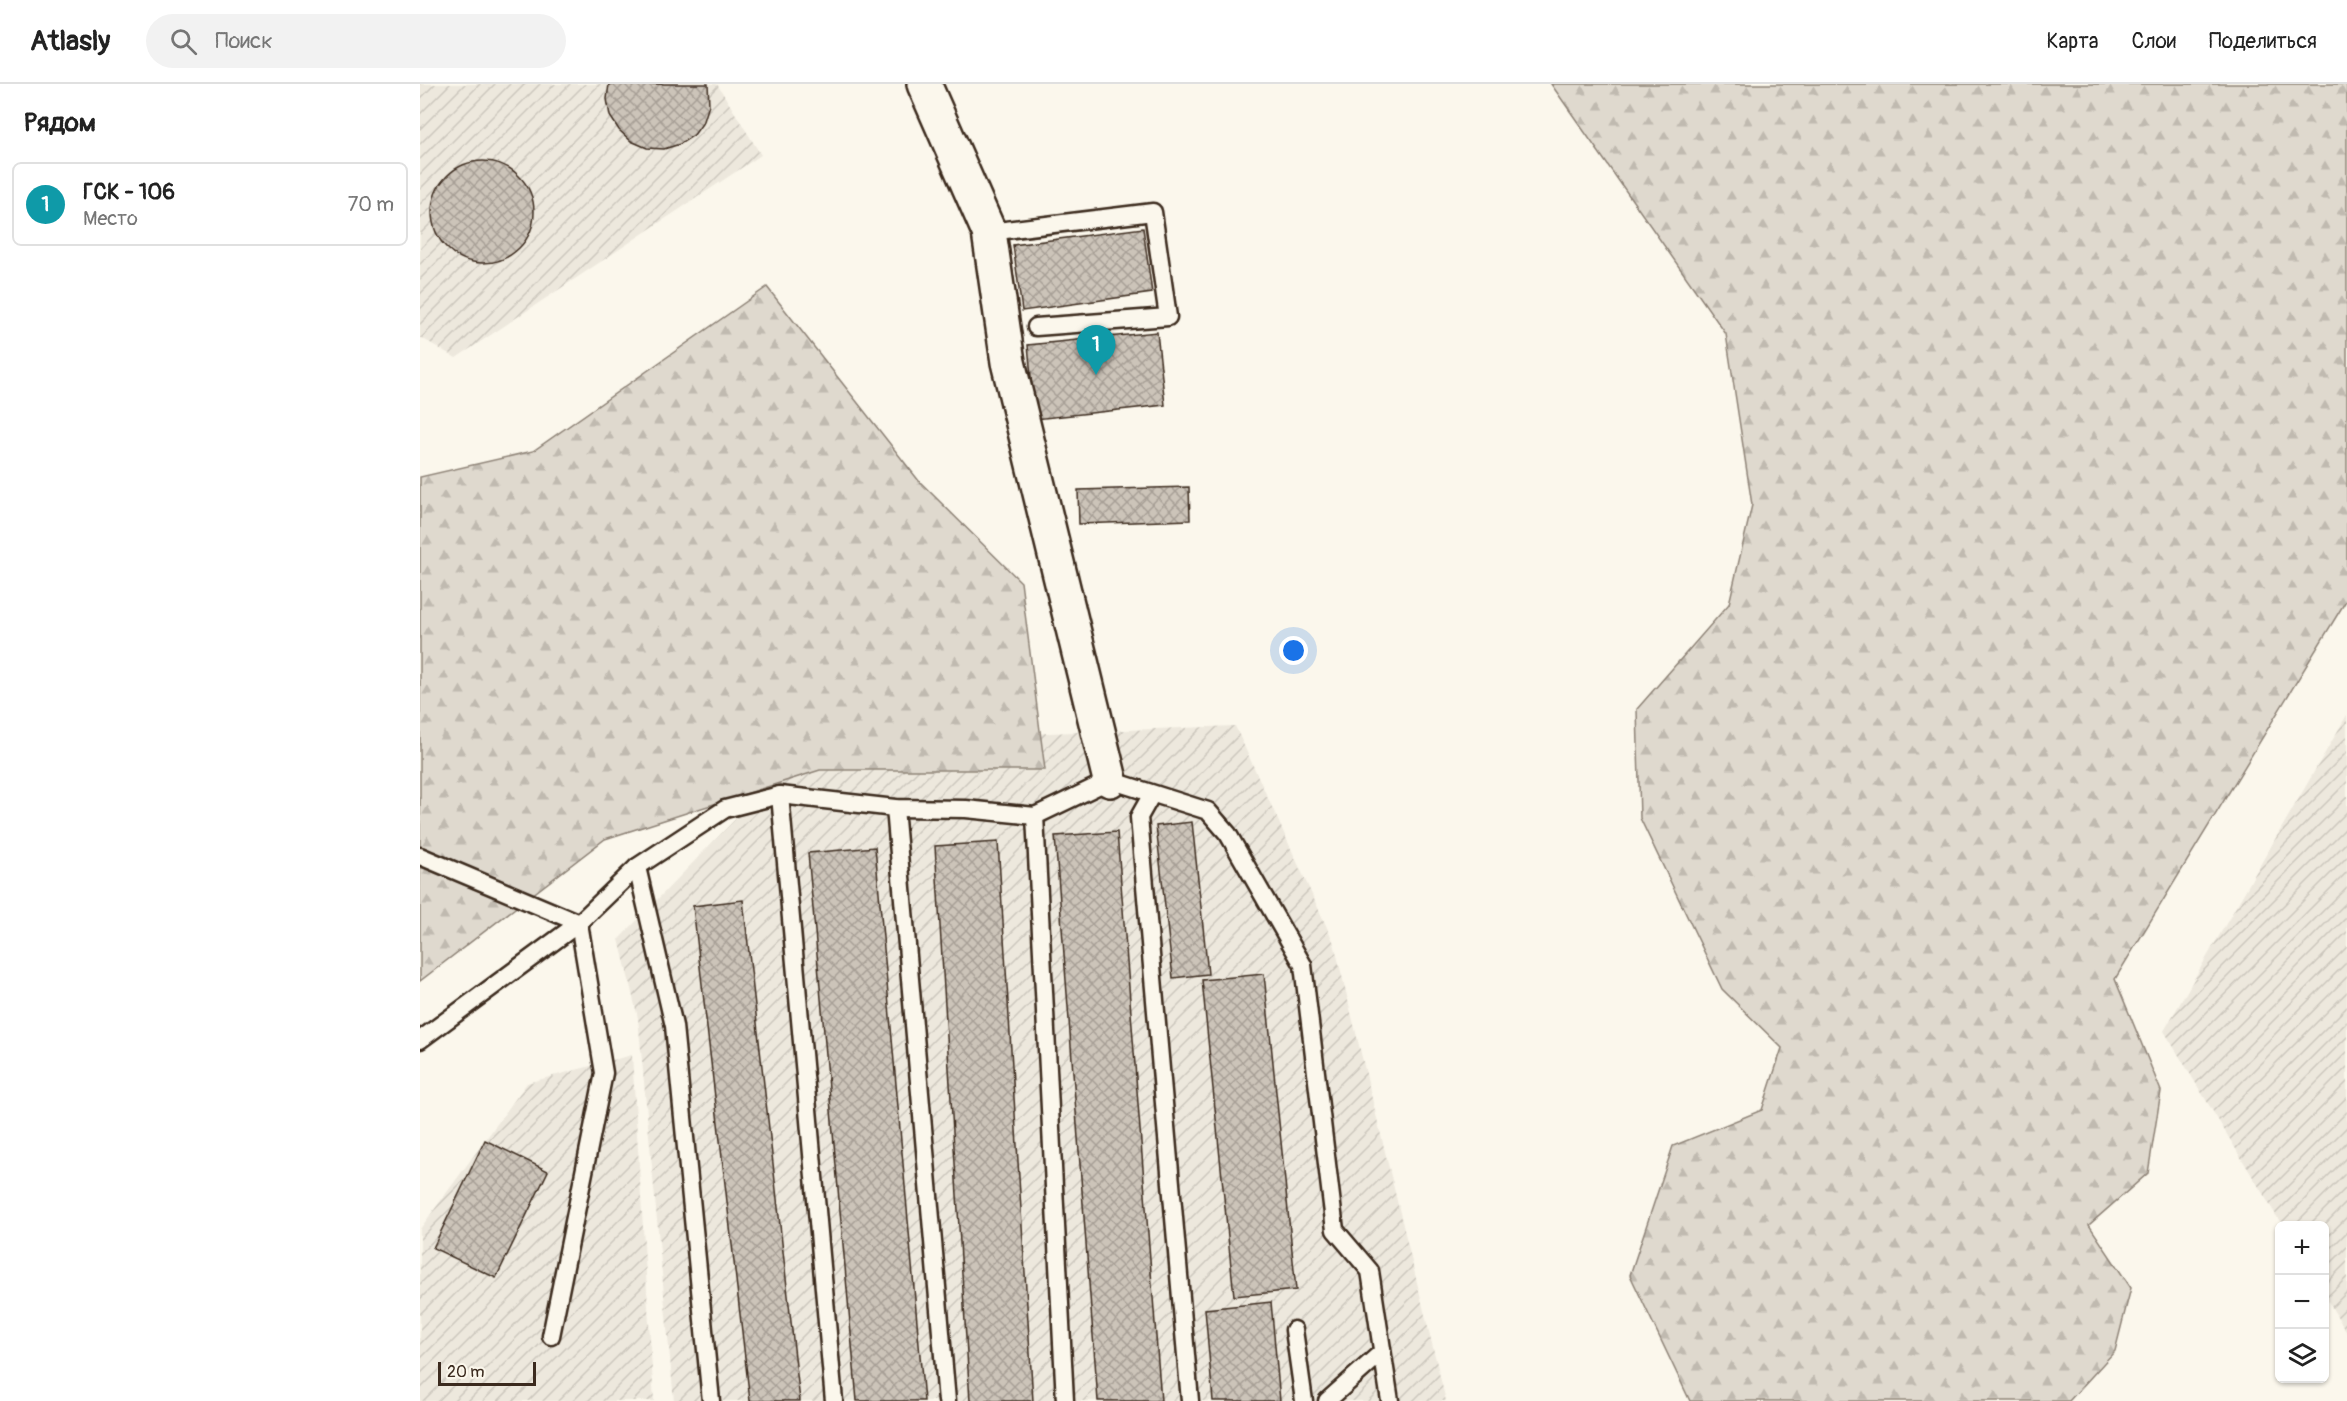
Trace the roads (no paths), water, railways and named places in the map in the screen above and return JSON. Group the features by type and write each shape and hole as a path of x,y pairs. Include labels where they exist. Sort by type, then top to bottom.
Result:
{"street":[{"path":"924,84 988,232 1008,362 1110,780"}],"lane":[{"path":"988,232 1153,212 1168,317 1036,327"},
{"path":"420,1040 579,923 637,867 725,809 780,795 895,808 966,809 1035,816 1110,780 1208,811 1228,834 1303,965 1335,1230 1370,1271 1390,1401"},
{"path":"1152,794 1139,817 1190,1401"},
{"path":"780,795 834,1401"},
{"path":"895,808 947,1401"},
{"path":"1035,816 1065,1401"},
{"path":"420,856 579,923"},
{"path":"637,867 674,1026 711,1401"},
{"path":"551,1336 604,1073 579,923"},
{"path":"1294,1330 1304,1401"},
{"path":"1327,1401 1382,1352"}],"place":[{"name":"ГСК - 106","path":"1096,375"}]}
